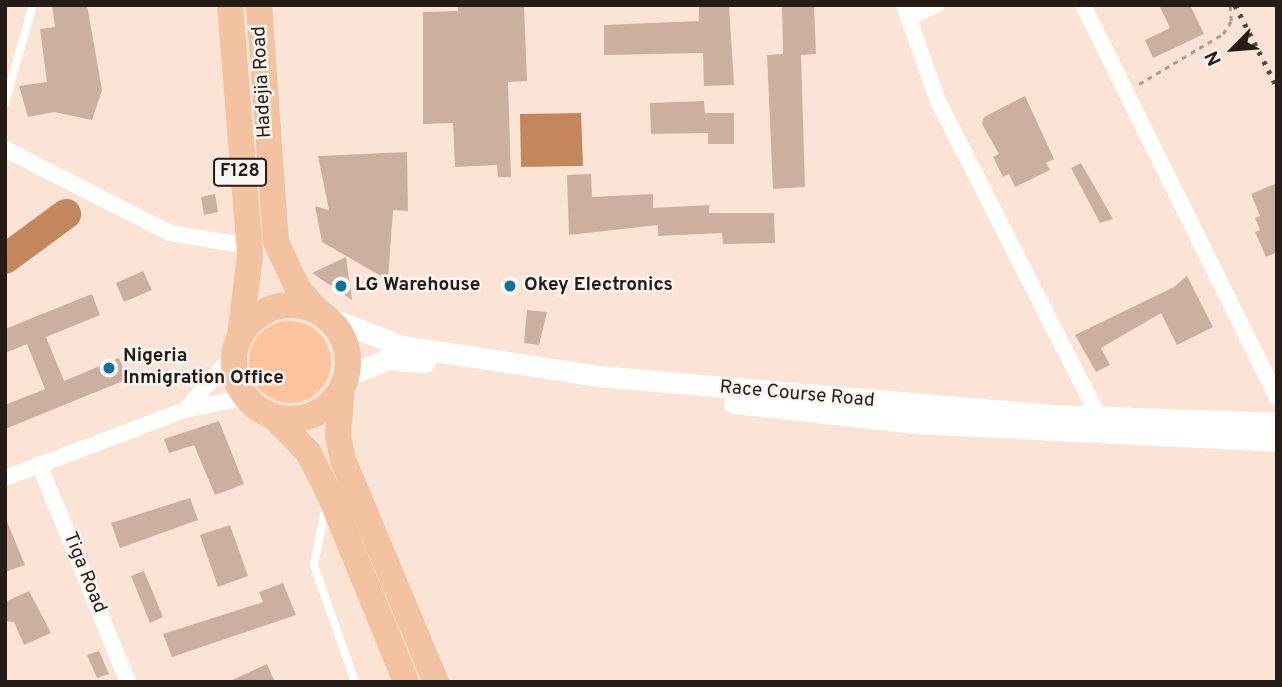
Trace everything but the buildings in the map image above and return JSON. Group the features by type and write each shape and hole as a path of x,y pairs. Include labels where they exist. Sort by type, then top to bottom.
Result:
{"main road":[{"name":"Hadejia Road","path":"230,5 250,276 237,346"},
{"name":"Hadejia Road","path":"258,5 276,242 298,289 322,314"},
{"path":"237,346 250,323 274,308 301,305 322,314"},
{"name":"F128","path":"322,314 344,341 344,382 338,415 343,460 436,682"},
{"name":"F128","path":"237,346 239,383 247,397"},
{"path":"273,416 313,415 344,382"},
{"path":"247,397 273,416 307,452 329,493 406,682"}],"street":[{"path":"936,5 906,11 938,101 1099,417"},
{"path":"1083,5 1277,398"},
{"path":"5,149 149,224 248,246"},
{"name":"Race Course Road","path":"322,314 402,346 561,371 888,403 1099,417 1277,423"},
{"path":"185,410 237,346"},
{"name":"Race Course Road","path":"344,382 388,359 403,359 914,423 1277,441"},
{"path":"5,478 185,410 247,397"},
{"name":"Tiga Road","path":"39,464 128,682"}],"lane":[{"path":"5,103 33,5"},
{"path":"329,493 314,565 355,682"}],"path":[{"path":"1127,90 1223,34 1231,21 1230,5"}],"shaded area":[{"path":"581,113 583,166 521,167 520,114"},
{"path":"290,321 306,324 319,333 328,346 331,362 328,378 319,391 306,400 290,403 274,400 261,391 252,378 249,362 252,346 261,333 274,324"}],"waterway":[{"path":"5,259 66,214"}],"railway":[{"path":"1235,5 1277,87"}],"place":[{"name":"LG Warehouse","path":"341,286"},
{"name":"Okey Electronics","path":"510,286"},
{"name":"Nigeria Inmigration Office","path":"109,368"}]}
